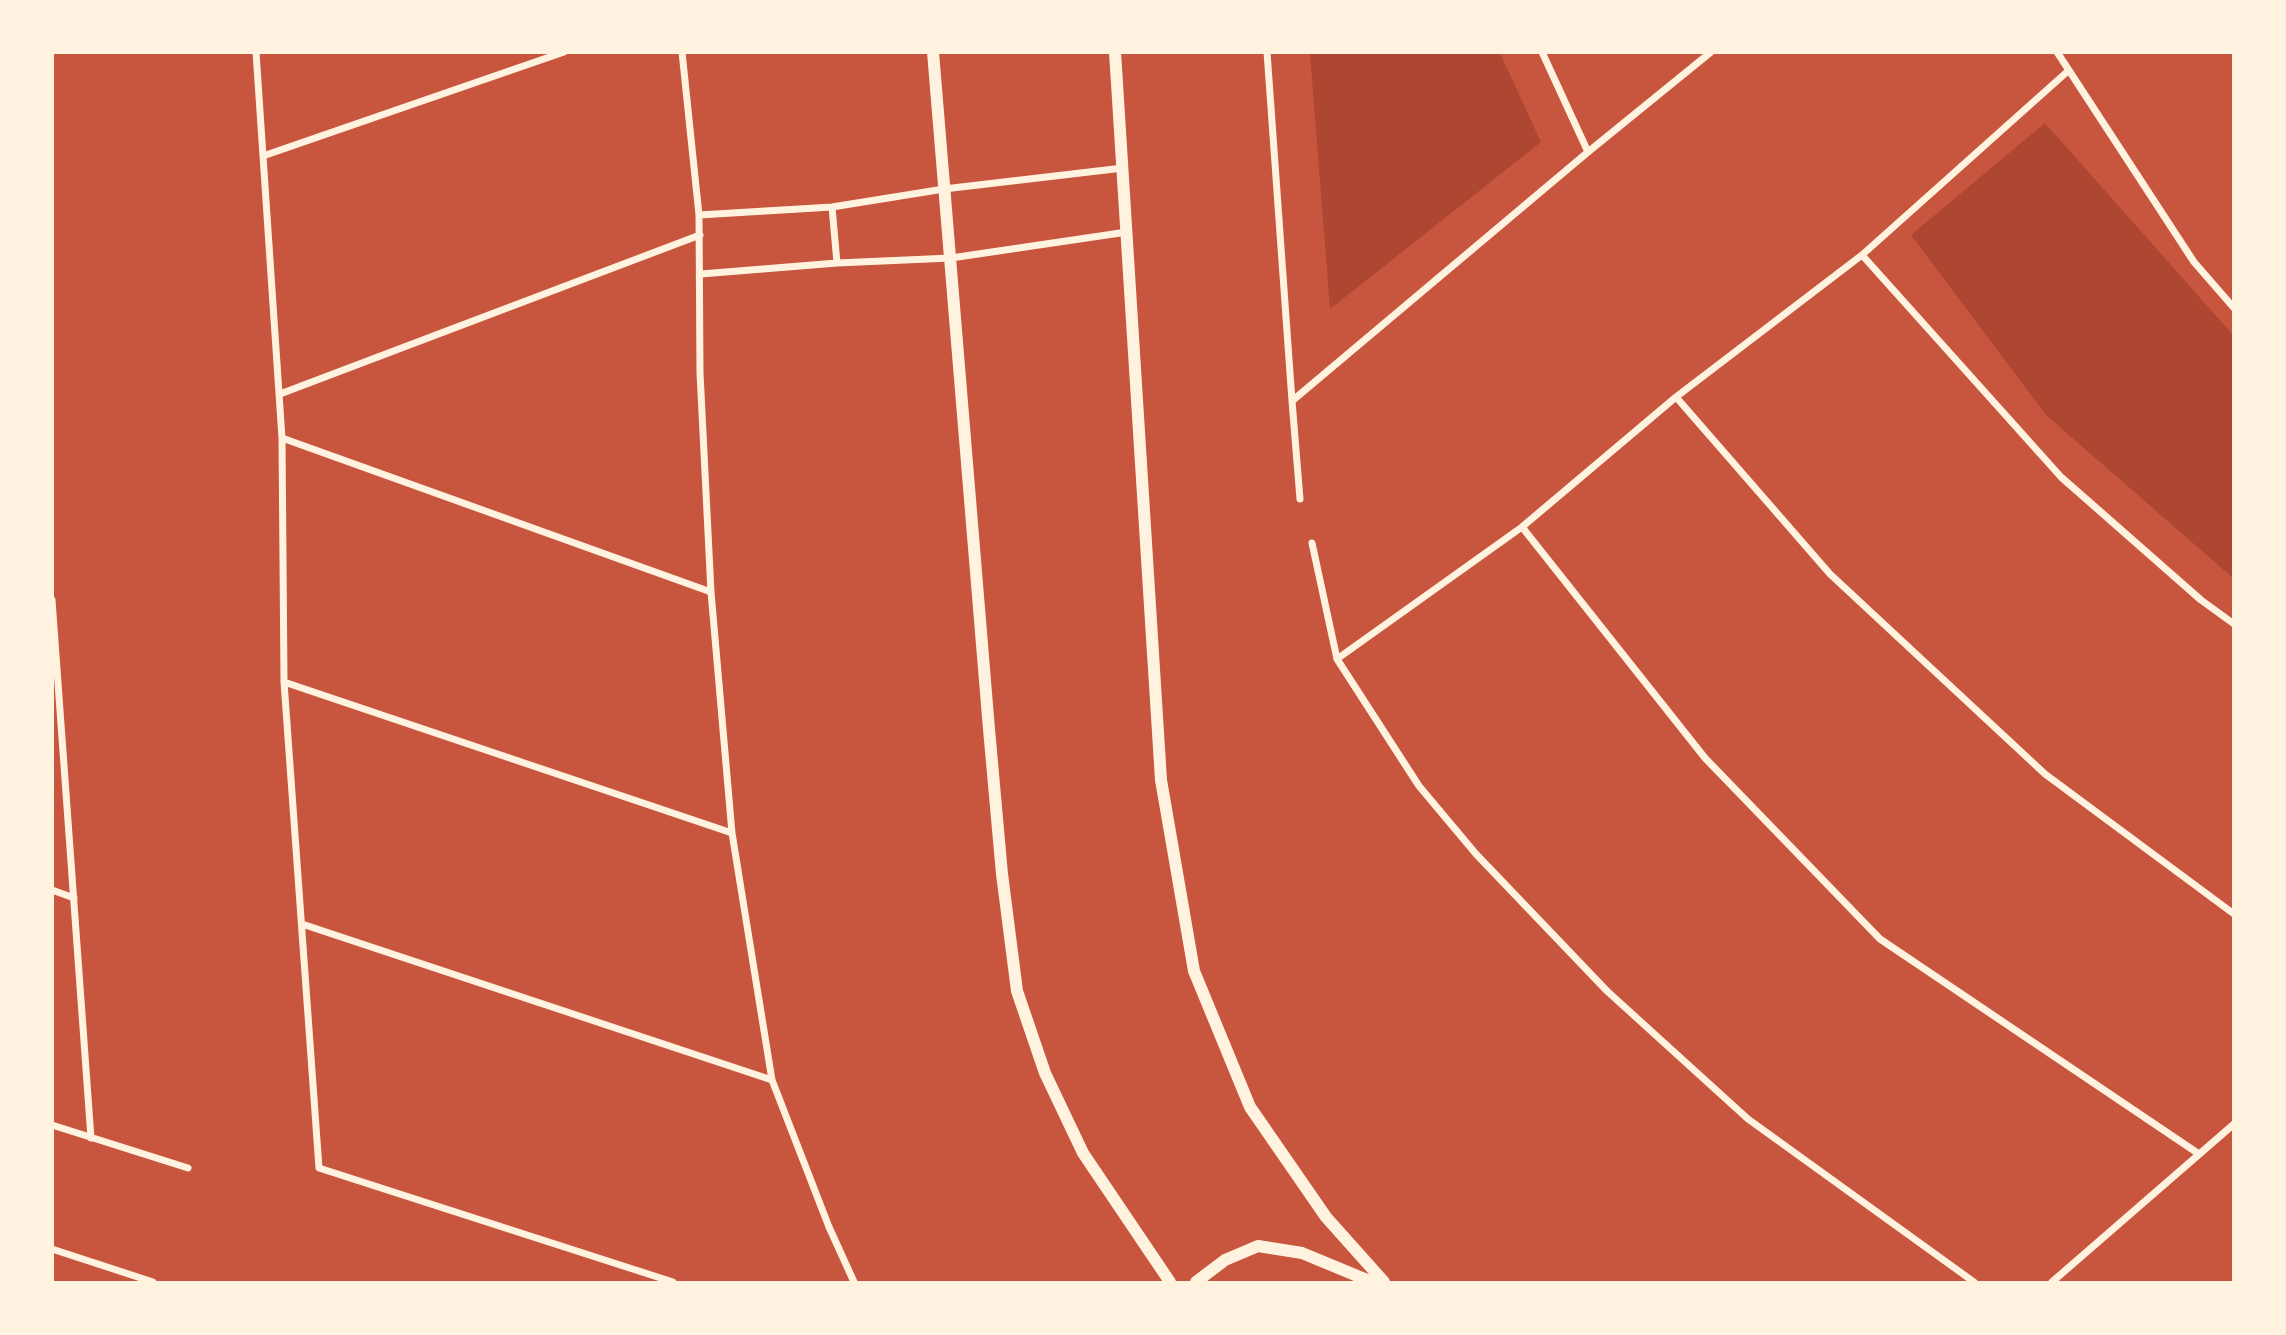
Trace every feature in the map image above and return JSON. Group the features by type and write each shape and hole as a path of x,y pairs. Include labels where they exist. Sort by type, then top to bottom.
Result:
{"street":[{"path":"256,52 282,438 284,682 319,1168 674,1283"},
{"path":"263,156 564,52"},
{"path":"682,52 699,215 700,373 711,592 732,834 772,1080 829,1227 854,1283"},
{"path":"933,52 1002,874 1017,991 1045,1073 1083,1153 1170,1283"},
{"path":"1115,52 1161,780 1194,971 1250,1107 1326,1217 1384,1283"},
{"path":"1267,52 1300,499"},
{"path":"1542,52 1588,152"},
{"path":"1292,401 1711,52"},
{"path":"2057,52 2194,262 2234,308"},
{"path":"1337,659 1521,527 1676,397 1862,254 2068,71"},
{"path":"699,215 832,207 1124,168"},
{"path":"832,207 837,262"},
{"path":"701,274 837,262 951,258 1127,232"},
{"path":"280,394 700,235"},
{"path":"1862,254 2061,477 2201,600 2234,624"},
{"path":"1676,397 1830,575 2045,774 2234,914"},
{"path":"282,438 711,592"},
{"path":"1521,527 1705,758 1881,939 2199,1154"},
{"path":"1312,543 1337,659 1419,786 1476,854 1607,991 1748,1119 1974,1283"},
{"path":"52,600 91,1138"},
{"path":"284,682 732,834"},
{"path":"52,890 74,898"},
{"path":"302,924 772,1080"},
{"path":"2052,1283 2234,1124"},
{"path":"52,1125 188,1168"},
{"path":"1196,1283 1225,1260 1258,1246 1302,1253 1372,1283"},
{"path":"52,1249 153,1283"}],"shaded area":[{"path":"1310,53 1500,53 1541,142 1330,309"},
{"path":"2045,123 2233,335 2233,578 2046,415 1911,235"}]}
